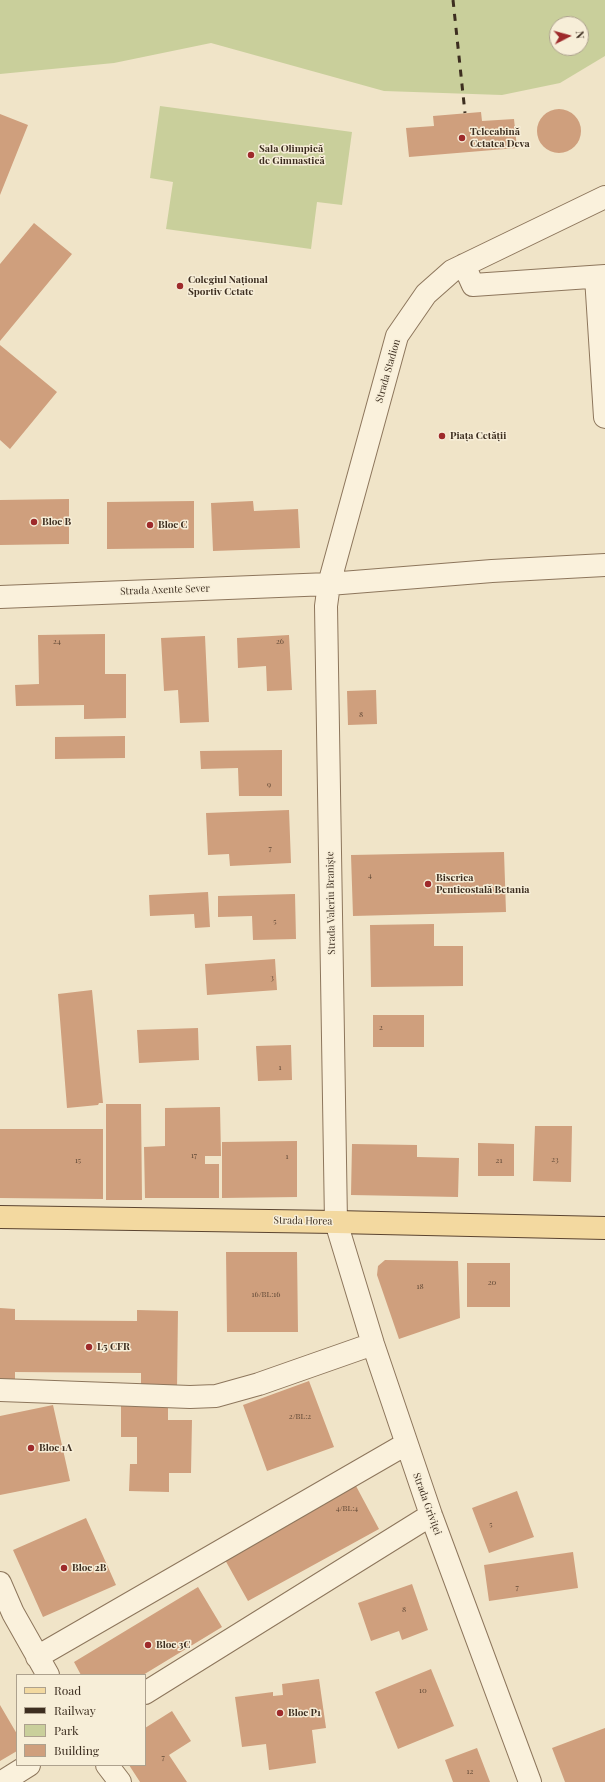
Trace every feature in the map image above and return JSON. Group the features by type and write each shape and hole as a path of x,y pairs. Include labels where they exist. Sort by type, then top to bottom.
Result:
{"main road":[{"name":"Strada Horea","path":"0,1217 605,1228"}],"street":[{"name":"Strada Stadion","path":"329,584 397,336 426,294 442,278 464,265 605,197"},
{"path":"464,265 473,285 600,277 605,417"},
{"name":"Strada Axente Sever","path":"0,596 329,584 492,571 605,565"},
{"name":"Strada Valeriu Braniște","path":"329,584 326,606 336,1222"},
{"name":"Strada Griviței","path":"336,1222 406,1444 530,1782"},
{"path":"0,1390 190,1397 216,1396 259,1384 374,1344"},
{"path":"0,1583 13,1613 42,1666 406,1444"},
{"path":"146,1693 431,1515"},
{"path":"2,1782 27,1766"},
{"path":"108,1766 120,1782"}],"green space":[{"path":"0,0 605,0 605,56 560,83 502,95 384,91 211,43 114,63 0,74"},
{"name":"Sala Olimpică de Gimnastică","path":"160,106 352,132 342,205 317,202 311,249 166,229 173,182 150,178"}],"building":[{"path":"555,109 563,109 568,110 575,115 580,122 580,140 575,147 568,152 555,153 547,150 540,143 537,135 537,127 540,119 547,112"},
{"name":"Telecabină Cetatea Deva","path":"481,112 482,121 514,119 517,148 409,157 406,128 434,126 433,116"},
{"path":"0,114 28,125 0,195"},
{"path":"34,223 72,254 0,341 0,264"},
{"path":"0,345 57,392 10,449 0,440"},
{"name":"Bloc B","path":"69,499 69,544 0,545 0,500"},
{"name":"Bloc C","path":"194,501 194,548 107,549 107,502"},
{"path":"253,501 254,511 298,509 300,548 213,551 211,503"},
{"path":"105,634 105,674 126,674 126,718 84,719 84,705 16,706 15,685 39,684 38,635"},
{"path":"289,635 292,690 267,691 266,666 238,668 237,638"},
{"path":"205,636 209,722 180,723 178,690 164,691 161,638"},
{"path":"376,690 377,724 348,725 347,691"},
{"path":"125,736 125,758 55,759 55,737"},
{"path":"282,750 282,796 239,796 238,768 201,769 200,751"},
{"path":"289,810 291,863 230,866 229,854 208,855 206,813"},
{"name":"Biserica Penticostală Betania","path":"504,852 506,912 353,916 351,855"},
{"path":"208,892 210,927 195,928 194,914 150,916 149,895"},
{"path":"295,894 296,939 253,940 252,916 218,917 218,896"},
{"path":"434,924 434,946 463,946 463,986 371,987 370,925"},
{"path":"275,959 277,990 207,995 205,964"},
{"path":"92,990 103,1103 99,1103 98,1105 67,1108 58,994"},
{"path":"373,1015 424,1015 424,1047 373,1047"},
{"path":"198,1028 199,1060 139,1063 137,1030"},
{"path":"291,1045 292,1080 258,1081 256,1046"},
{"path":"106,1104 141,1104 142,1200 106,1200"},
{"path":"220,1107 221,1156 205,1156 205,1164 219,1164 219,1198 145,1198 144,1147 165,1146 165,1108"},
{"path":"535,1126 572,1126 571,1182 533,1181"},
{"path":"0,1129 103,1129 103,1199 0,1198"},
{"path":"297,1141 297,1197 222,1198 222,1142"},
{"path":"478,1143 514,1144 514,1176 478,1176"},
{"path":"352,1144 417,1145 417,1157 459,1158 458,1197 351,1195"},
{"path":"226,1252 297,1252 298,1332 227,1332"},
{"path":"385,1260 458,1261 460,1318 399,1339 377,1275 378,1266"},
{"path":"467,1263 510,1263 510,1307 467,1307"},
{"name":"L5 CFR","path":"0,1308 15,1309 15,1320 137,1321 137,1310 178,1311 177,1389 141,1389 141,1373 15,1372 15,1383 0,1383"},
{"path":"309,1381 334,1447 267,1471 243,1405"},
{"name":"Bloc 1A","path":"53,1405 70,1481 0,1495 0,1416"},
{"path":"121,1406 168,1407 168,1420 192,1420 191,1473 169,1473 169,1492 129,1491 130,1464 137,1464 137,1437 121,1437"},
{"path":"356,1486 379,1529 248,1601 224,1558"},
{"path":"517,1491 534,1537 489,1553 472,1508"},
{"name":"Bloc 2B","path":"86,1518 116,1585 43,1617 13,1550"},
{"path":"573,1552 578,1588 489,1601 484,1565"},
{"path":"412,1584 428,1630 402,1640 399,1631 371,1641 358,1603"},
{"name":"Bloc 3C","path":"198,1587 222,1627 145,1674 80,1674 74,1662"},
{"path":"431,1669 454,1726 398,1749 375,1692"},
{"name":"Bloc P1","path":"319,1679 326,1728 312,1730 316,1763 269,1770 266,1744 242,1747 235,1697 273,1692 273,1696 283,1695 282,1684"},
{"path":"0,1705 16,1732 16,1752 0,1761"},
{"path":"172,1711 191,1741 169,1755 187,1782 140,1782 130,1766 146,1766 146,1727"},
{"path":"605,1728 605,1782 565,1782 552,1748"},
{"path":"477,1748 490,1782 453,1782 445,1760"}],"railway":[{"path":"453,0 465,113"}],"place":[{"name":"Telecabină Cetatea Deva","path":"462,138"},
{"name":"Sala Olimpică de Gimnastică","path":"251,155"},
{"name":"Colegiul Național Sportiv Cetate","path":"180,286"},
{"name":"Piața Cetății","path":"442,436"},
{"name":"Bloc B","path":"34,522"},
{"name":"Bloc C","path":"150,525"},
{"name":"Biserica Penticostală Betania","path":"428,884"},
{"name":"L5 CFR","path":"89,1347"},
{"name":"Bloc 1A","path":"31,1448"},
{"name":"Bloc 2B","path":"64,1568"},
{"name":"Bloc 3C","path":"148,1645"},
{"name":"Bloc P1","path":"280,1713"}]}
